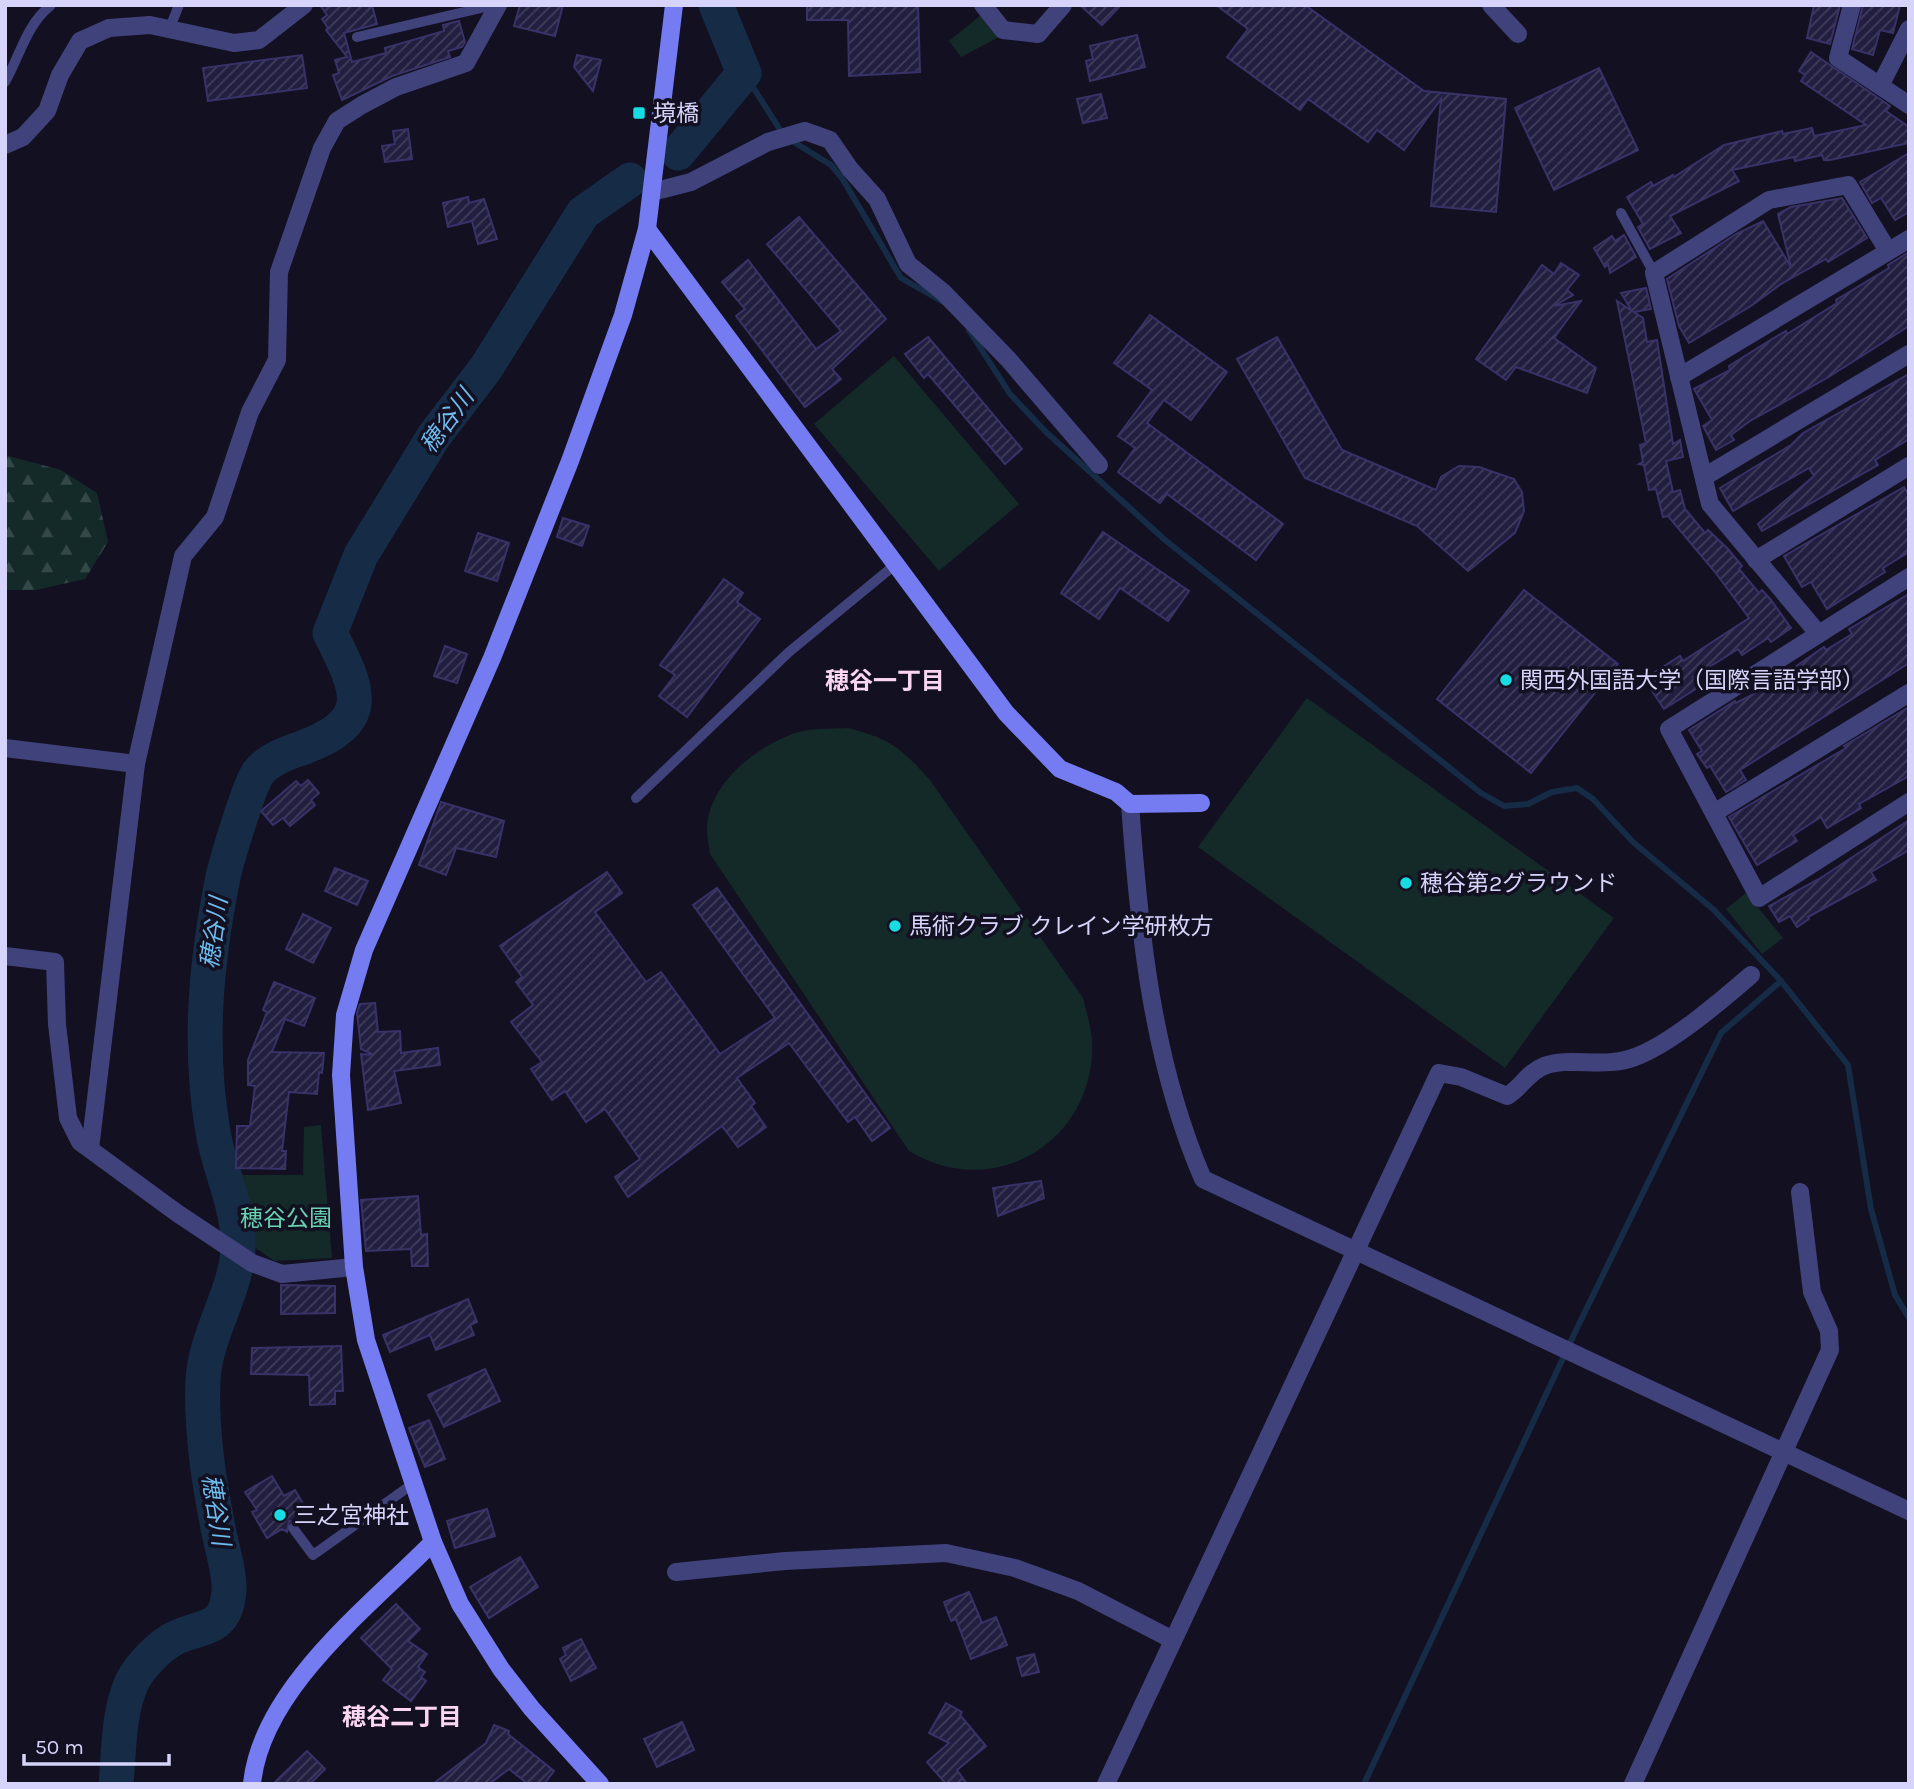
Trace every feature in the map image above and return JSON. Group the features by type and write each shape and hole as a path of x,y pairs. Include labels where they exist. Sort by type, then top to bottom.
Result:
{"street":[{"path":"5,145 23,137 47,111 60,75 80,41 109,28 150,24 234,43 259,40 304,5"},
{"path":"90,1149 136,764 183,556 215,517 250,412 277,360 279,272 321,148 337,121 362,105 396,87 466,63 496,5"},
{"path":"600,1784 500,1669 466,1615 433,1542 366,1340 354,1267 341,1075 345,1015 351,986 492,658 570,461 623,315 647,229 674,5"},
{"path":"983,5 1003,30 1038,34 1063,5"},
{"path":"1491,5 1518,34"},
{"path":"1852,5 1838,58 1909,105"},
{"path":"1881,84 1909,29"},
{"path":"652,192 691,182 768,142 805,131 830,139 850,169 877,198 908,264 943,292 1008,359 1099,465"},
{"path":"1817,632 1710,504 1654,272 1769,200 1848,184 1888,251"},
{"path":"647,229 1006,713 1060,769 1116,792 1130,804 1201,803"},
{"path":"1679,377 1909,239"},
{"path":"1704,477 1909,354"},
{"path":"1756,559 1909,466"},
{"path":"1909,577 1817,632 1669,729 1759,898 1909,802"},
{"path":"1714,813 1909,694"},
{"path":"5,748 136,764"},
{"path":"1130,804 1135,876 1154,1014 1184,1134 1203,1179 1909,1511"},
{"path":"5,956 55,962 57,1024 68,1118 80,1142 177,1213 252,1263 282,1274 354,1267"},
{"path":"1106,1784 1439,1073 1461,1077 1507,1096 1516,1091 1527,1075 1546,1065 1605,1065 1637,1056 1715,1006 1751,975"},
{"path":"1633,1784 1830,1350 1829,1331 1810,1281 1800,1192"},
{"path":"252,1784 259,1752 271,1723 300,1675 433,1542"},
{"path":"676,1572 785,1561 946,1553 1015,1568 1078,1591 1173,1640"}],"lane":[{"path":"5,82 18,51 36,21 51,5"},
{"path":"169,30 179,5"},
{"path":"356,37 496,5"},
{"path":"1621,213 1654,272"},
{"path":"636,798 789,652 896,564"},
{"path":"293,1528 313,1555 414,1483"}],"green space":[{"path":"981,15 999,37 961,57 949,41"},
{"path":"894,356 1019,504 939,571 814,424"},
{"path":"5,455 61,470 97,493 108,542 85,579 36,590 5,590"},
{"name":"穂谷第2グラウンド","path":"1307,698 1614,918 1505,1068 1198,847"},
{"name":"馬術クラブ クレイン学研枚方","path":"848,728 875,736 894,746 930,780 1083,998 1092,1040 1089,1076 1078,1107 1059,1133 1035,1152 1006,1165 975,1170 942,1165 909,1151 710,854 707,828 710,811 726,781 739,767 768,746 799,732"},
{"path":"1746,893 1783,938 1762,954 1726,909"},
{"name":"穂谷公園","path":"321,1125 332,1258 274,1261 229,1229 231,1175 303,1175 304,1127"}],"building":[{"path":"320,5 372,5 377,24 344,33 352,62 386,53 385,48 444,31 443,25 459,21 465,42 462,47 448,51 450,57 392,76 342,100 333,75 339,73 335,60 347,57 326,30 328,28 322,19 327,15"},
{"path":"520,5 563,5 555,36 514,26"},
{"path":"807,5 918,5 920,72 849,76 848,20 807,20"},
{"path":"1080,5 1121,5 1102,25"},
{"path":"1216,5 1305,5 1424,91 1506,99 1496,212 1431,206 1441,99 1404,150 1377,130 1368,142 1308,99 1300,110 1227,57 1248,29"},
{"path":"1814,5 1840,5 1830,44 1807,38"},
{"path":"1863,5 1900,5 1893,33 1880,30 1873,55 1852,49"},
{"path":"1137,35 1145,67 1090,81 1086,61 1093,59 1090,46"},
{"path":"1811,52 1890,106 1886,111 1909,127 1909,143 1830,160 1824,160 1822,155 1795,161 1794,157 1732,170 1739,181 1670,216 1681,233 1650,249 1638,227 1643,224 1627,197 1651,182 1653,186 1673,175 1674,177 1724,145 1782,131 1783,134 1812,128 1814,136 1866,125 1801,81 1805,75 1799,71"},
{"path":"302,55 307,88 208,101 203,68"},
{"path":"577,55 601,60 593,91 574,67"},
{"path":"1599,68 1638,150 1554,190 1515,108"},
{"path":"1101,94 1107,118 1083,123 1077,99"},
{"path":"408,129 412,159 385,162 382,146 395,144 393,131"},
{"path":"1909,153 1909,212 1895,220 1881,198 1872,203 1860,182"},
{"path":"468,197 469,203 484,199 497,239 478,244 472,221 448,227 443,203"},
{"path":"1842,198 1867,238 1828,262 1826,259 1781,284 1751,306 1689,343 1679,326 1667,279 1736,234 1763,221 1791,267 1778,214 1791,207"},
{"path":"799,217 886,319 832,369 841,379 805,407 736,316 745,309 722,282 748,260 816,349 841,331 767,244"},
{"path":"1624,235 1636,257 1610,273 1608,264 1605,267 1594,248 1612,236 1615,241"},
{"path":"1909,252 1909,326 1827,378 1750,421 1731,435 1734,440 1716,450 1703,426 1712,420 1694,389 1730,370 1729,366 1772,339 1786,331 1787,334 1837,303 1836,300 1889,268 1888,265"},
{"path":"1561,263 1579,275 1567,290 1573,295 1554,306 1581,301 1554,338 1596,368 1587,393 1516,367 1506,380 1476,359 1542,265 1554,274"},
{"path":"1646,288 1651,309 1634,312 1643,318 1647,342 1657,340 1673,444 1680,440 1683,457 1666,461 1673,492 1680,490 1685,509 1705,533 1708,530 1728,549 1742,566 1739,569 1759,593 1762,590 1771,600 1791,628 1771,642 1768,638 1742,655 1738,649 1693,677 1699,687 1664,709 1644,679 1680,656 1683,661 1749,618 1668,516 1663,517 1656,489 1649,490 1644,465 1639,464 1643,462 1640,445 1646,443 1617,301 1632,311 1621,293"},
{"path":"1150,315 1227,372 1191,420 1164,400 1147,423 1283,524 1256,560 1167,494 1160,503 1118,472 1135,448 1118,436 1152,390 1114,363"},
{"path":"928,337 1022,449 1005,464 928,374 924,378 905,354"},
{"path":"1277,337 1342,450 1436,490 1441,477 1459,466 1479,467 1514,479 1522,492 1524,511 1515,533 1468,571 1417,526 1305,478 1237,359"},
{"path":"1909,374 1909,439 1875,460 1878,465 1762,531 1758,524 1814,476 1809,468 1733,511 1720,488 1791,445 1803,433"},
{"path":"1904,487 1909,495 1909,552 1883,568 1885,572 1827,609 1811,582 1802,587 1784,556"},
{"path":"563,518 589,526 582,546 557,537"},
{"path":"1103,532 1189,591 1168,621 1120,588 1099,619 1061,593"},
{"path":"478,533 509,543 497,581 465,571"},
{"path":"724,579 743,593 737,602 760,619 687,717 659,696 675,675 660,665"},
{"path":"1524,590 1618,664 1531,773 1437,699"},
{"path":"1909,594 1909,663 1740,770 1746,780 1726,792 1710,766 1707,768 1697,754 1702,751 1689,730 1735,701 1736,703 1760,691 1824,647 1826,650 1852,634 1849,629"},
{"path":"445,646 467,654 457,683 434,676"},
{"path":"1909,707 1909,776 1859,804 1861,808 1827,828 1821,817 1793,835 1797,841 1757,865 1729,817 1846,748 1844,746"},
{"path":"308,780 319,793 311,800 315,805 290,826 283,818 273,825 261,811 296,781 301,786"},
{"path":"441,802 504,821 496,857 456,848 446,875 419,865"},
{"path":"1909,820 1909,850 1871,872 1876,880 1808,917 1809,919 1797,927 1790,916 1779,922 1769,906 1819,879"},
{"path":"335,868 368,881 357,905 325,891"},
{"path":"607,872 622,893 595,912 646,982 661,972 720,1054 775,1018 693,905 717,888 890,1128 872,1141 855,1117 848,1122 789,1043 737,1078 755,1103 751,1106 766,1127 738,1147 722,1126 628,1197 615,1177 640,1159 605,1109 586,1122 565,1091 552,1100 531,1069 542,1062 511,1022 533,1005 516,982 522,977 500,946"},
{"path":"303,914 331,928 313,963 286,949"},
{"path":"274,982 315,998 304,1026 285,1019 272,1052 324,1053 322,1073 319,1072 317,1094 289,1092 282,1151 286,1151 285,1169 236,1168 237,1126 250,1126 255,1086 248,1085 248,1060 267,1012 263,1010"},
{"path":"375,1003 378,1032 400,1031 401,1053 438,1048 440,1065 394,1071 401,1103 368,1110 361,1054 374,1055 361,1049 357,1013 360,1004"},
{"path":"1041,1181 1044,1198 998,1216 993,1188"},
{"path":"418,1196 421,1235 427,1234 428,1266 412,1266 411,1249 366,1251 361,1200"},
{"path":"281,1285 335,1286 335,1313 281,1314"},
{"path":"468,1299 477,1322 470,1325 474,1335 436,1350 430,1335 390,1352 383,1335"},
{"path":"341,1346 343,1391 335,1391 335,1404 310,1405 309,1375 251,1374 252,1348"},
{"path":"485,1369 500,1401 444,1427 428,1395"},
{"path":"429,1420 445,1459 425,1467 409,1428"},
{"path":"272,1476 284,1496 295,1490 308,1512 297,1519 300,1524 289,1521 287,1532 282,1529 267,1538 252,1512 257,1510 245,1492"},
{"path":"487,1509 495,1536 455,1548 447,1521"},
{"path":"520,1557 538,1587 489,1618 470,1587"},
{"path":"969,1592 982,1623 996,1617 1007,1645 971,1659 956,1619 951,1621 944,1602"},
{"path":"396,1604 420,1629 408,1641 427,1654 418,1667 425,1672 421,1677 426,1681 411,1701 383,1680 392,1669 361,1638"},
{"path":"581,1639 596,1668 571,1681 560,1659 566,1655 563,1648"},
{"path":"1034,1654 1039,1672 1022,1676 1017,1658"},
{"path":"946,1703 962,1712 960,1715 986,1746 957,1770 967,1784 946,1784 927,1762 949,1743 929,1733"},
{"path":"682,1722 694,1750 657,1767 644,1739"},
{"path":"494,1725 509,1731 508,1734 554,1771 544,1784 528,1784 509,1769 489,1784 433,1784 486,1743"},
{"path":"307,1751 325,1769 310,1784 273,1784"}],"waterway":[{"name":"穂谷川","path":"678,153 744,73 716,5"},
{"path":"744,73 784,136 831,165 842,178 901,278 943,302"},
{"name":"穂谷川","path":"116,1784 122,1719 132,1682 151,1656 164,1645 219,1620 224,1613 229,1591 206,1452 203,1381 210,1344 234,1274 238,1238 234,1211 213,1132 208,1100 205,1035 212,940 225,868 239,823 254,780 262,768 278,757 326,738 342,727 351,715 353,687 330,633 361,555 434,436 486,368 583,213 630,180"},
{"path":"969,330 1010,394 1046,432 1165,540 1481,793 1504,806 1528,804 1552,792 1577,788 1593,799 1633,842 1714,910 1781,981 1848,1065 1871,1209 1895,1295 1909,1318"},
{"path":"1364,1784 1578,1326 1721,1033 1781,981"}],"place":[{"name":"境橋","path":"639,113"},
{"name":"関西外国語大学（国際言語学部）","path":"1506,680"},
{"name":"穂谷第2グラウンド","path":"1406,883"},
{"name":"馬術クラブ クレイン学研枚方","path":"895,926"},
{"name":"三之宮神社","path":"280,1515"}],"district":[{"name":"穂谷一丁目","path":"885,681"},
{"name":"穂谷二丁目","path":"402,1717"}]}
